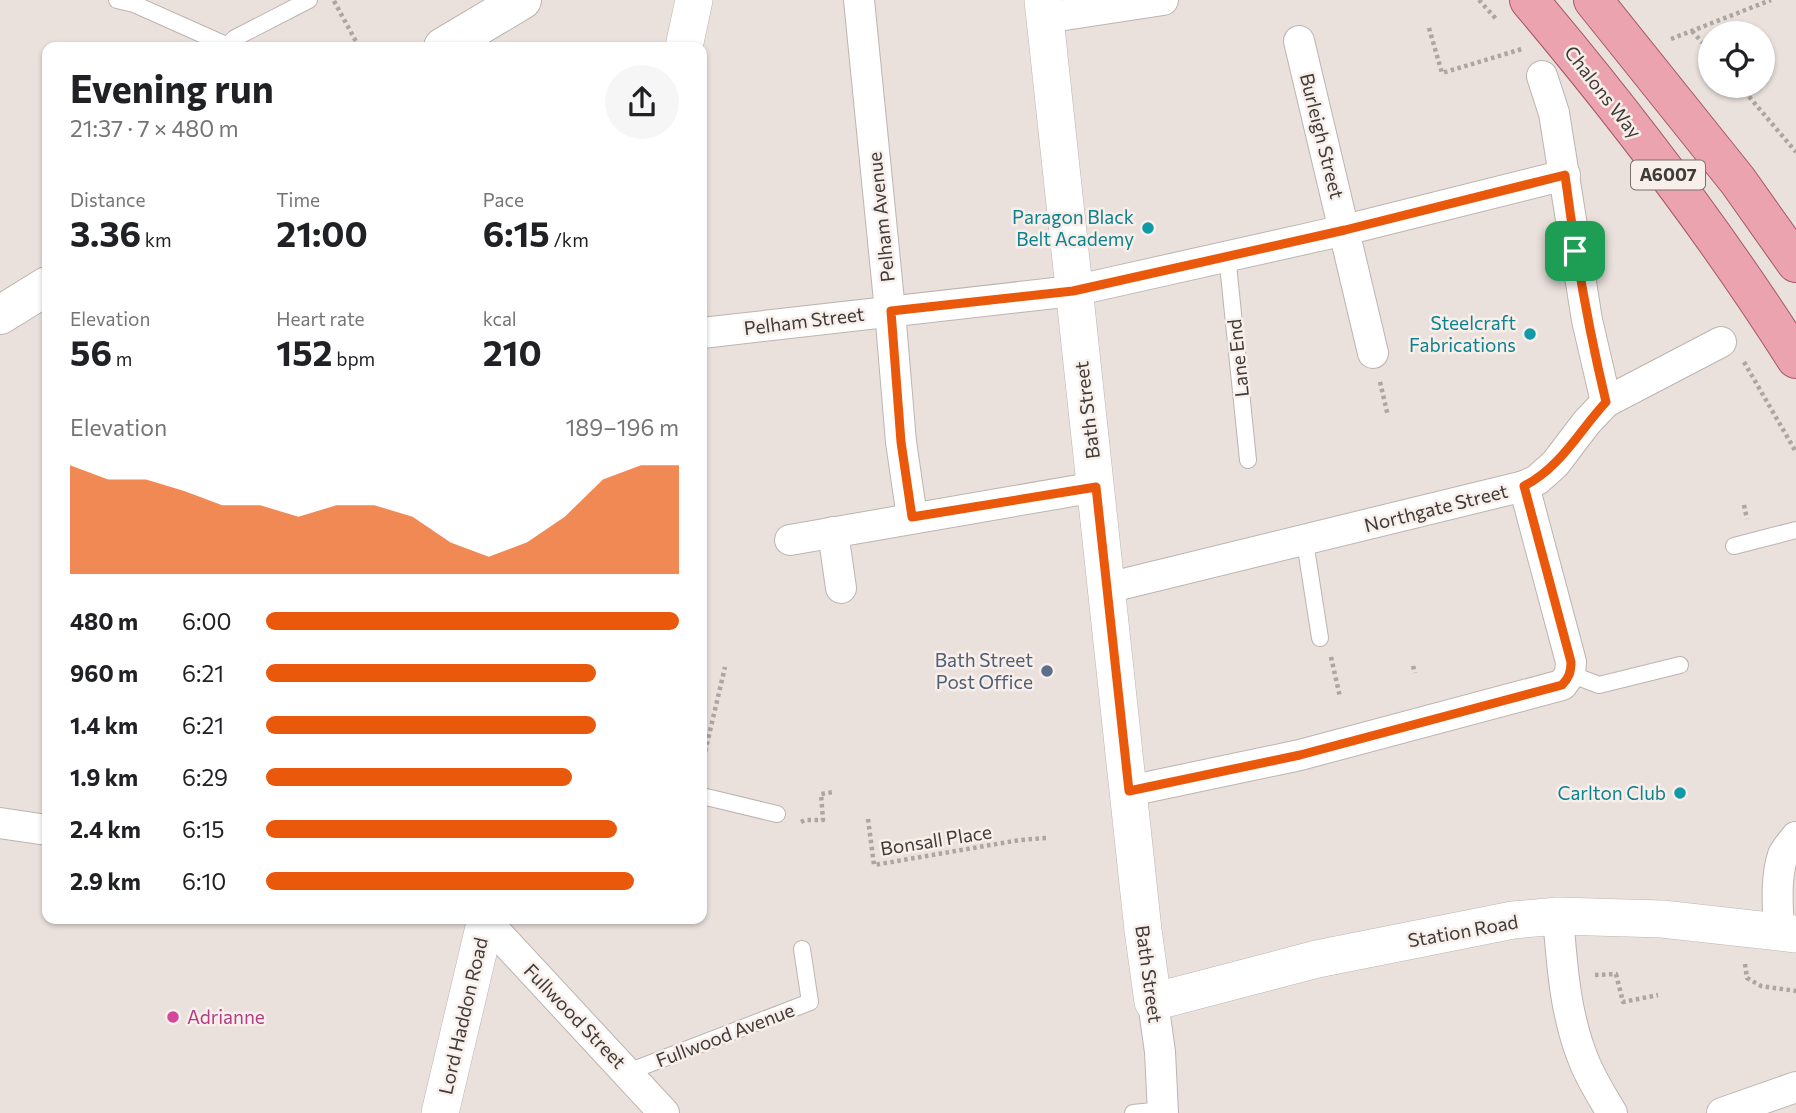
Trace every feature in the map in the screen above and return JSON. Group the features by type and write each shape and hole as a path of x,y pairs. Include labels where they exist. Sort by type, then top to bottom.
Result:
{"main road":[{"path":"451,42 522,0"},
{"name":"Chalons Way","path":"1529,0 1691,205 1796,359"},
{"name":"A6007","path":"1593,0 1738,181 1796,263"},
{"path":"0,315 42,289"}],"street":[{"path":"685,42 694,0"},
{"name":"Pelham Avenue","path":"859,0 891,311 901,442 912,517"},
{"path":"1044,9 1163,0"},
{"name":"Bath Street","path":"1044,9 1143,930 1160,1052 1163,1112"},
{"name":"Burleigh Street","path":"1299,41 1376,362"},
{"path":"1542,76 1554,113 1587,320 1606,402"},
{"name":"Pelham Street","path":"707,332 1073,291 1345,230 1565,175"},
{"name":"Northgate Street","path":"1107,588 1305,542 1524,486 1537,480 1555,464 1606,402 1721,342"},
{"path":"1129,791 1300,755 1562,685 1570,674 1571,662 1524,486"},
{"path":"790,540 1096,487"},
{"path":"832,532 841,588"},
{"path":"0,823 42,829"},
{"name":"Station Road","path":"1153,1002 1317,959 1513,920 1558,916 1662,919 1787,934 1777,894 1784,853 1796,837"},
{"path":"1558,916 1563,977 1573,1026 1583,1059 1612,1113"},
{"name":"Lord Haddon Road","path":"440,1113 485,924"},
{"name":"Fullwood Street","path":"490,924 664,1113"},
{"path":"1722,1113 1796,1087"}],"lane":[{"path":"117,0 134,4 217,42"},
{"path":"230,42 309,0"},
{"name":"Lane End","path":"1227,255 1248,460"},
{"path":"1734,546 1796,530"},
{"path":"1305,542 1320,638"},
{"path":"1570,674 1599,685 1680,665"},
{"path":"707,797 777,814"},
{"name":"Fullwood Avenue","path":"628,1072 810,1002 802,949"},
{"path":"1133,1113 1163,1112"}],"path":[{"path":"334,0 356,42"},
{"path":"1718,21 1772,0"},
{"path":"1429,28 1442,73 1522,49"},
{"path":"1750,98 1796,152"},
{"path":"1721,342 1730,337 1796,452"},
{"path":"1376,362 1388,416"},
{"path":"1320,638 1328,647 1340,697"},
{"path":"1413,666 1415,673"},
{"path":"707,744 725,667"},
{"path":"805,820 823,820 821,794 834,792"},
{"name":"Bonsall Place","path":"868,819 874,865 1020,840 1047,838"},
{"path":"1737,928 1747,978 1761,986 1796,991"},
{"path":"1616,974 1623,1002 1658,995"}],"place":[{"name":"Paragon Black Belt Academy","path":"1148,228"},
{"name":"Steelcraft Fabrications","path":"1530,334"},
{"name":"Bath Street Post Office","path":"1047,671"},
{"name":"Carlton Club","path":"1680,793"},
{"name":"Adrianne","path":"173,1017"}],"route":[{"path":"1565,175 1575,251 1587,320 1606,402 1555,464 1537,480 1524,486 1571,662 1570,674 1562,685 1300,755 1129,791 1096,487 912,517 901,442 891,311 1073,291 1345,230 1565,175"}]}
